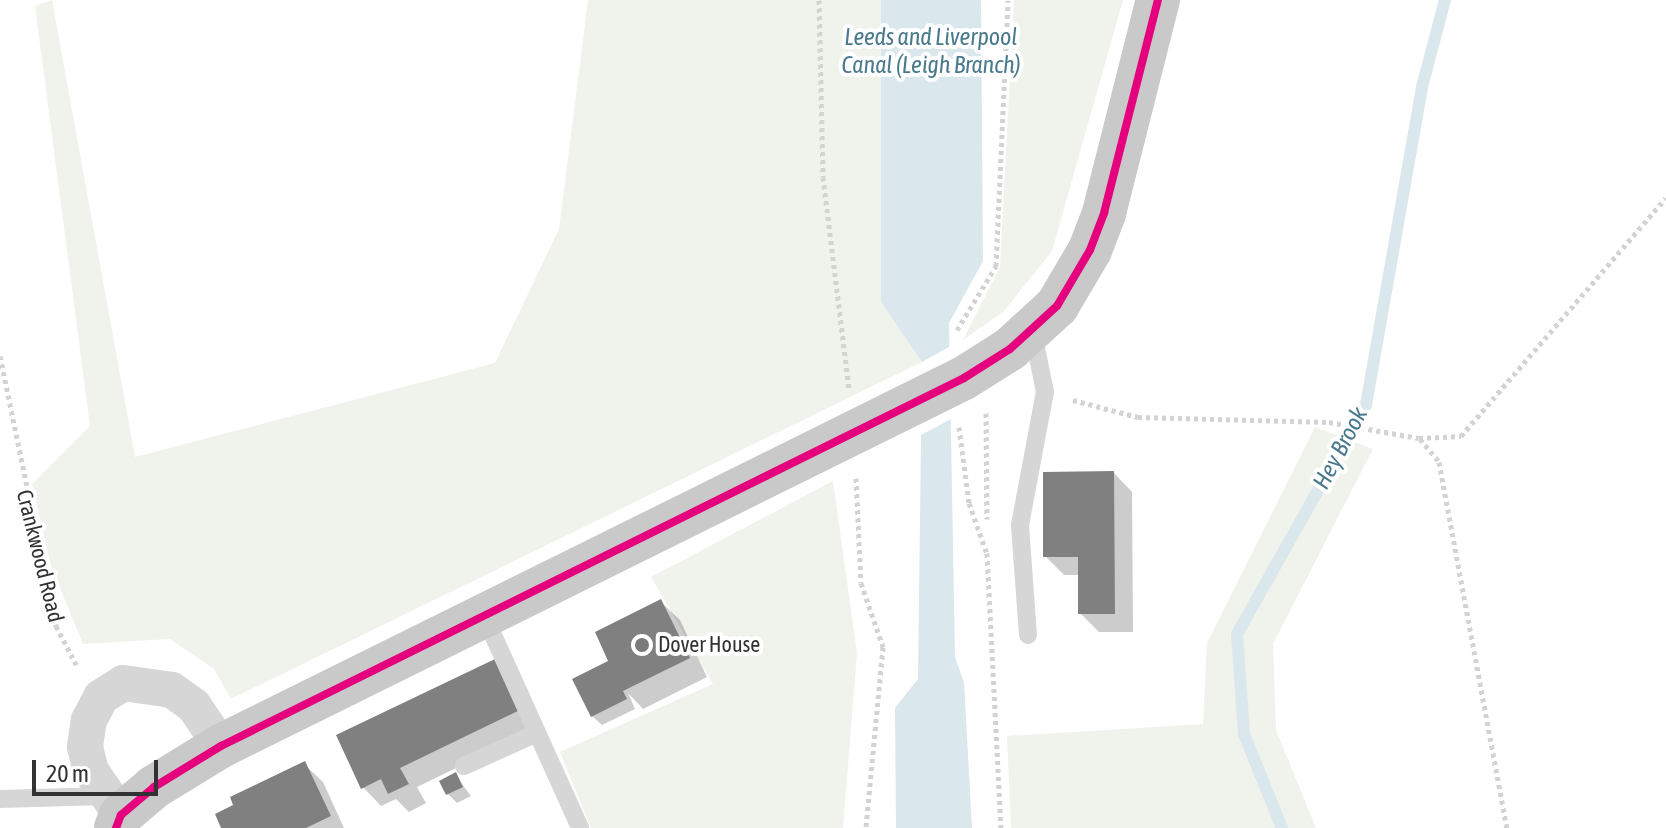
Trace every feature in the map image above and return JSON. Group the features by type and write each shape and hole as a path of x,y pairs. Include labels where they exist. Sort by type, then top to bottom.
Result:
{"main road":[{"path":"114,813 221,746 921,398 975,390 1075,279 1104,213 1158,0"}],"street":[{"path":"114,813 91,771 85,747 89,720 101,697 123,683 172,690 194,706 221,746"}],"lane":[{"path":"1028,635 1020,525 1025,479 1045,392 1032,330"},
{"path":"484,615 580,828"},
{"path":"464,766 537,733"},
{"path":"0,799 114,813"}],"path":[{"path":"956,333 996,266 1008,0"},
{"path":"1001,828 975,390 1045,392 1138,417 1329,422 1419,438 1461,436 1666,198"},
{"name":"Crankwood Road","path":"0,356 56,626 79,671 101,697"},
{"path":"959,424 969,503 987,554"},
{"path":"1419,438 1439,462 1507,828"}],"shaded area":[{"path":"52,0 135,457 495,363 559,229 588,0 881,0 881,302 922,362 231,699 214,669 170,639 83,644 51,566 32,484 90,426 35,6"},
{"path":"1014,0 1123,0 1052,251 1004,311 963,340 1000,267"},
{"path":"1315,427 1373,449 1273,644 1276,730 1316,828 1011,828 1007,736 1203,724 1207,643"},
{"path":"833,481 857,653 843,828 591,828 560,752 713,684 651,577"}],"water":[{"name":"Leeds and Liverpool Canal (Leigh Branch)","path":"881,0 981,0 983,261 949,323 955,657 964,683 972,828 896,828 895,708 918,679 922,362 881,302"}],"pier":[{"path":"956,343 957,416 921,435 922,362"}],"building":[{"path":"1114,471 1115,614 1078,614 1078,557 1043,557 1043,472"},
{"name":"Dover House","path":"661,599 690,658 623,691 627,699 591,717 572,679 608,661 595,632"},
{"path":"495,659 520,710 400,768 409,784 388,794 381,779 361,789 336,735"},
{"path":"305,761 331,816 306,828 221,828 215,814 233,805 230,797"},
{"path":"456,772 463,787 446,795 439,781"}],"waterway":[{"name":"Hey Brook","path":"1282,828 1244,734 1237,634 1366,405 1422,87 1445,0"}],"transit line":[{"path":"116,828 121,815 154,787 221,746 964,378 1010,349 1057,306 1090,250 1104,213 1158,0"}],"place":[{"name":"Dover House","path":"642,645"}]}
